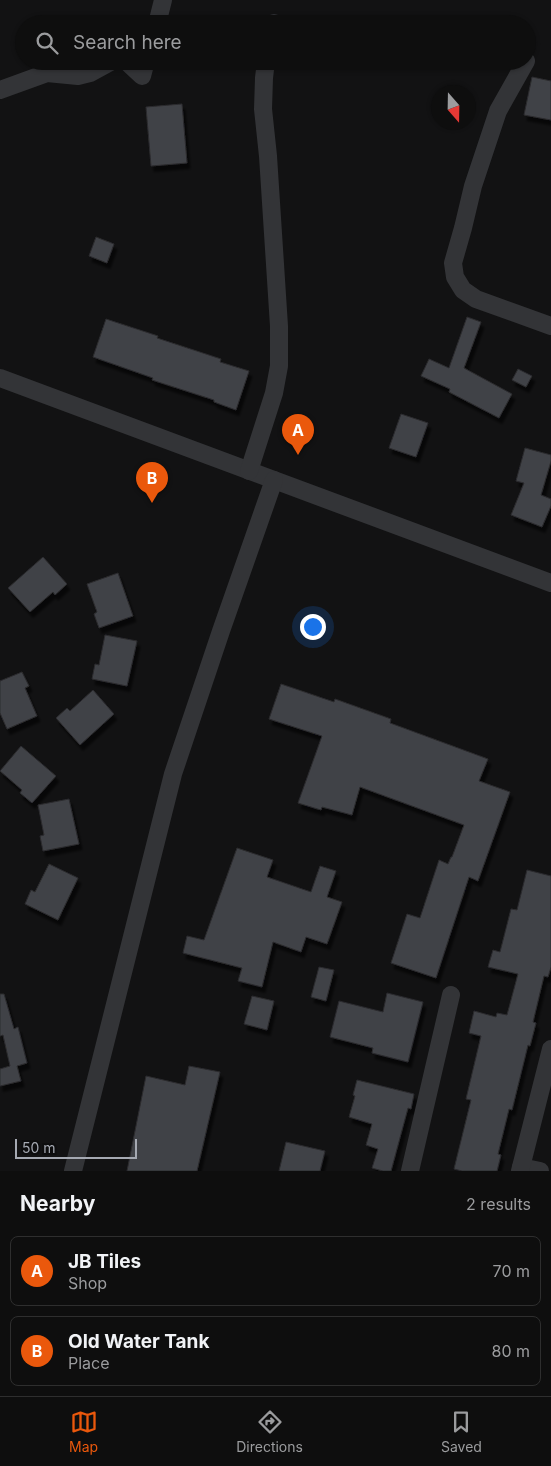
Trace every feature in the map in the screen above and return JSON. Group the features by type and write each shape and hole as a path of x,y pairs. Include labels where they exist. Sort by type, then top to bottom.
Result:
{"street":[{"path":"159,15 163,0"},
{"path":"0,90 47,73 78,76 96,70"},
{"path":"136,70 142,76 144,70"},
{"path":"249,471 274,393 279,366 279,326 263,108 265,70"},
{"path":"521,70 498,111 473,186 464,228 453,264 455,277 463,290 476,299 551,326"},
{"path":"0,378 551,583"},
{"path":"74,1171 173,774 274,480"},
{"path":"410,1171 451,995"},
{"path":"540,1171 521,1169 551,1049"}],"building":[{"path":"532,77 551,81 551,120 524,115"},
{"path":"182,104 187,163 151,166 146,107"},
{"path":"96,237 114,244 107,263 89,256"},
{"path":"467,317 481,322 464,368 512,394 499,418 449,392 450,389 421,376 429,359 449,368"},
{"path":"106,319 158,336 157,338 221,359 220,362 249,371 236,410 214,402 214,400 152,380 153,378 93,357"},
{"path":"518,369 532,376 526,387 512,380"},
{"path":"401,414 428,423 416,457 389,448"},
{"path":"525,448 551,455 541,495 551,499 551,506 542,527 511,515 524,483 516,481"},
{"path":"43,557 67,584 55,595 53,592 30,612 8,588"},
{"path":"118,573 133,616 99,628 94,614 97,612 87,584"},
{"path":"105,635 137,641 127,686 92,679 95,664 99,665"},
{"path":"22,672 29,686 25,688 37,716 7,729 0,713 0,681"},
{"path":"281,684 334,702 335,699 391,719 390,723 488,759 479,781 510,792 478,881 469,877 436,978 391,963 407,914 420,918 439,860 448,864 464,825 360,787 352,815 322,807 321,810 298,803 322,736 269,719"},
{"path":"93,690 114,714 80,745 56,718 67,708 70,711"},
{"path":"21,746 56,776 32,803 20,793 22,790 0,771"},
{"path":"69,799 79,844 43,851 40,836 44,835 38,805"},
{"path":"237,848 273,860 267,877 311,892 320,866 336,871 327,897 342,902 327,944 306,937 301,952 273,942 262,987 238,981 242,968 183,953 187,936 204,940"},
{"path":"49,864 78,878 58,920 25,904 31,890 35,892"},
{"path":"527,870 551,876 551,967 548,977 544,976 533,1022 536,1023 530,1046 528,1045 512,1110 509,1109 498,1154 501,1155 497,1171 462,1171 454,1169 471,1100 466,1099 481,1036 469,1033 474,1011 496,1017 497,1013 507,1015 518,974 488,967 493,950 500,952 511,909 517,910"},
{"path":"319,967 334,970 326,1001 311,997"},
{"path":"387,993 423,1002 408,1062 372,1053 373,1048 330,1037 339,1001 383,1012"},
{"path":"0,994 4,994 14,1029 18,1027 27,1063 17,1066 21,1081 0,1086 0,1069 10,1066 3,1035 0,1036"},
{"path":"252,996 274,1001 267,1030 244,1024"},
{"path":"189,1066 220,1072 197,1171 127,1171 146,1076 185,1085"},
{"path":"357,1080 414,1094 411,1109 408,1108 391,1171 372,1168 378,1149 366,1145 372,1124 349,1117"},
{"path":"286,1142 325,1151 320,1171 279,1171"}],"place":[{"name":"JB Tiles","path":"298,455"},
{"name":"Old Water Tank","path":"152,503"}]}
